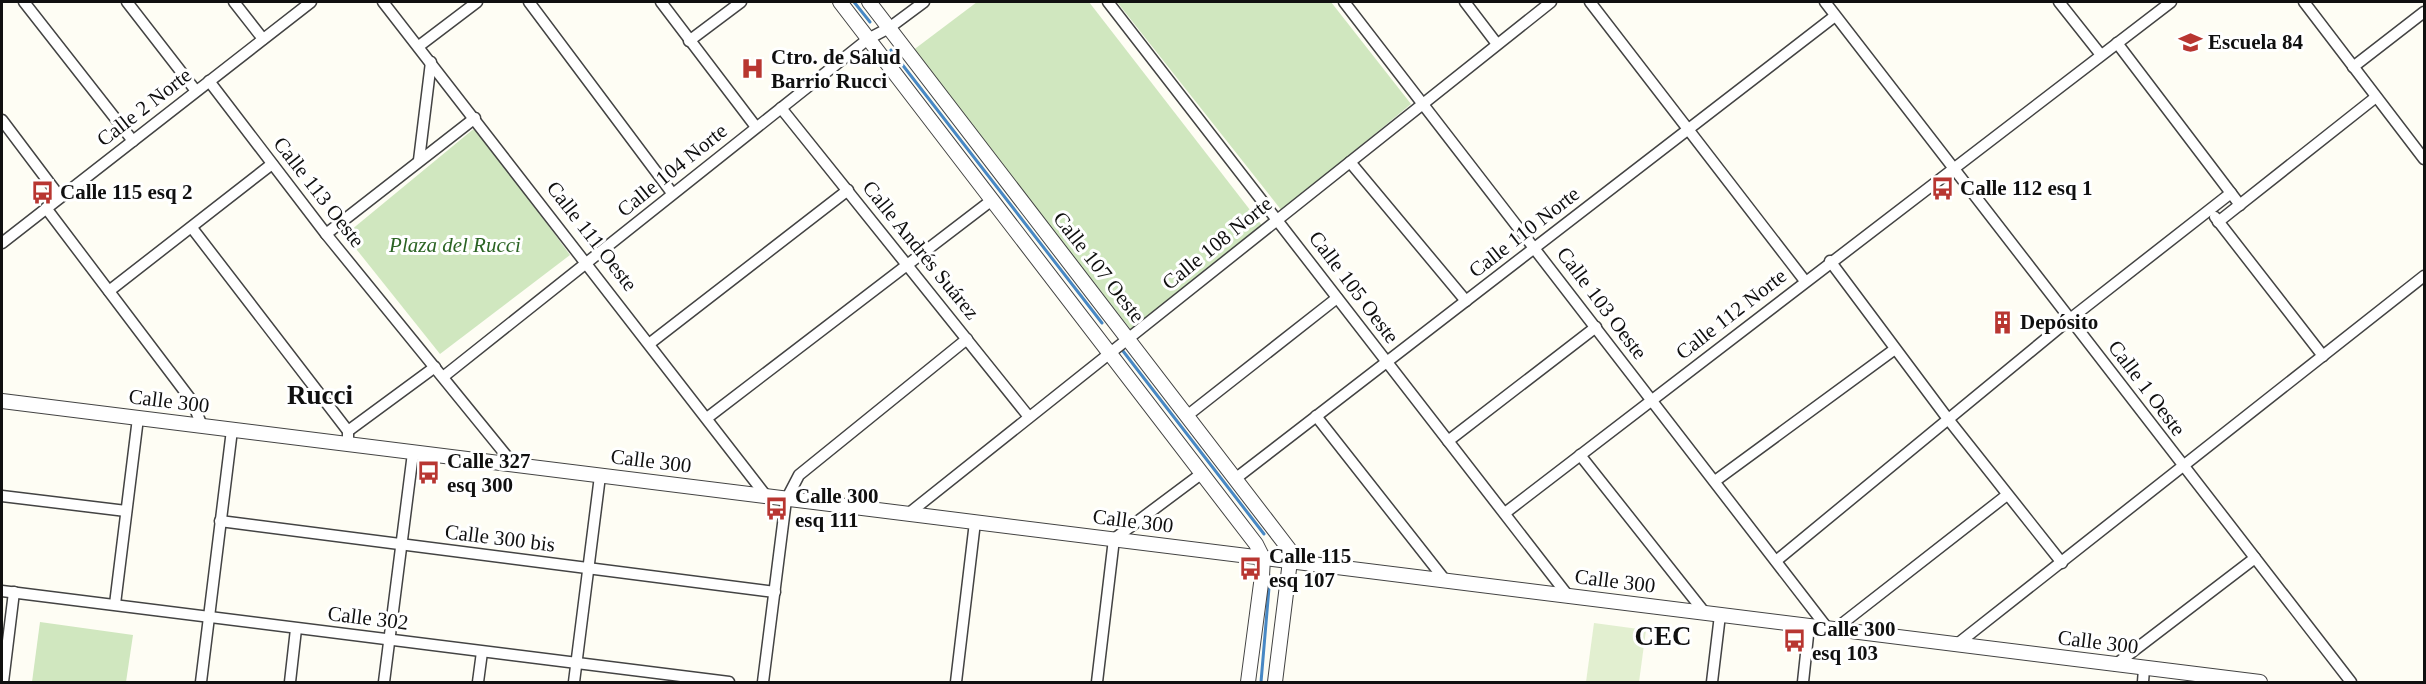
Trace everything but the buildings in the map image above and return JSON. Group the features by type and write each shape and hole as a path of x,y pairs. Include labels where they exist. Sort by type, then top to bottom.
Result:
{"street":[{"path":"24,2 133,141"},
{"path":"127,2 196,91"},
{"path":"234,2 263,39"},
{"name":"Calle 2 Norte","path":"2,243 311,2"},
{"name":"Calle 111 Oeste","path":"383,2 588,263 767,497"},
{"path":"419,46 477,2"},
{"path":"529,2 672,193"},
{"path":"661,2 756,128"},
{"path":"689,41 741,2"},
{"name":"Calle 107 Oeste","path":"840,2 1256,544 1263,558"},
{"name":"Calle 107 Oeste","path":"869,2 1188,415 1288,549 1290,561"},
{"path":"889,28 924,2"},
{"name":"Calle 105 Oeste","path":"1108,2 1279,219 1337,298 1569,597"},
{"name":"Calle 103 Oeste","path":"1344,2 1831,629"},
{"path":"1465,2 1497,44"},
{"name":"Calle 108 Norte","path":"908,514 1551,2"},
{"path":"1590,2 1805,281"},
{"name":"Calle 1 Oeste","path":"1828,2 1835,16 2351,682"},
{"path":"2059,2 2101,55"},
{"name":"Calle 112 Norte","path":"1505,513 1830,261 2171,2"},
{"path":"2304,2 2424,159"},
{"path":"2353,67 2424,12 2416,2"},
{"name":"Calle 110 Norte","path":"1235,479 1835,16"},
{"name":"Calle 104 Norte","path":"443,377 868,39 889,28"},
{"path":"2117,43 2240,205"},
{"path":"419,160 431,62"},
{"name":"Calle 113 Oeste","path":"209,81 326,234 514,465"},
{"path":"2218,222 2376,97"},
{"name":"Calle Andrés Suárez","path":"781,108 1029,417"},
{"path":"326,234 475,118"},
{"path":"2,120 60,196"},
{"path":"1350,162 1466,301"},
{"path":"109,291 272,164"},
{"path":"649,344 848,190"},
{"path":"1776,561 2070,319 2231,193"},
{"path":"707,418 992,200"},
{"path":"46,208 192,401 202,426"},
{"path":"2209,210 2323,356"},
{"path":"192,228 348,438 435,367"},
{"path":"1830,261 1948,419 2062,563"},
{"path":"1956,645 2424,276"},
{"path":"1188,415 1337,298"},
{"path":"1448,441 1596,327"},
{"path":"763,682 786,500 799,475 967,339"},
{"path":"1715,481 1895,349"},
{"name":"Calle 300","path":"2,401 232,430 348,438 413,453 2115,665 2144,676 2260,682"},
{"path":"1316,416 1445,580"},
{"path":"115,604 138,418"},
{"path":"201,682 232,430"},
{"path":"384,682 413,453"},
{"path":"1580,455 1705,613"},
{"path":"1097,682 1114,539 1201,474"},
{"path":"574,682 600,476"},
{"path":"1831,629 2007,495"},
{"path":"2,496 126,511"},
{"name":"Calle 300 bis","path":"220,521 401,546 775,592"},
{"path":"956,682 975,522"},
{"path":"1248,682 1263,558"},
{"path":"2115,665 2255,558"},
{"path":"1275,682 1290,561"},
{"name":"Calle 302","path":"2,591 576,664 669,679 729,682"},
{"path":"3,682 15,592"},
{"path":"1712,682 1720,615"},
{"path":"1803,682 1809,626"},
{"path":"290,682 296,628"},
{"path":"478,682 482,652"}],"green space":[{"path":"977,2 1089,2 1264,228 1135,335 912,51"},
{"path":"1117,2 1331,2 1411,104 1282,211"},
{"name":"Plaza del Rucci","path":"476,127 570,255 440,354 345,235"},
{"path":"40,622 133,635 126,682 32,682"},
{"path":"1594,623 1646,630 1639,682 1586,682"}],"waterway":[{"path":"854,2 870,22"},
{"path":"891,50 1102,323"},
{"path":"1123,351 1264,534"},
{"path":"1261,682 1270,576"}],"place":[{"name":"Escuela 84","path":"2190,42"},
{"name":"Ctro. de Salud Barrio Rucci","path":"753,69"},
{"name":"Calle 112 esq 1","path":"1942,188"},
{"name":"Calle 115 esq 2","path":"42,192"},
{"name":"Depósito","path":"2002,322"},
{"name":"Calle 327 esq 300","path":"429,473"},
{"name":"Calle 300 esq 111","path":"777,508"},
{"name":"Calle 115 esq 107","path":"1251,568"},
{"name":"Calle 300 esq 103","path":"1794,641"}],"district":[{"name":"Rucci","path":"320,395"},
{"name":"CEC","path":"1663,636"}]}
